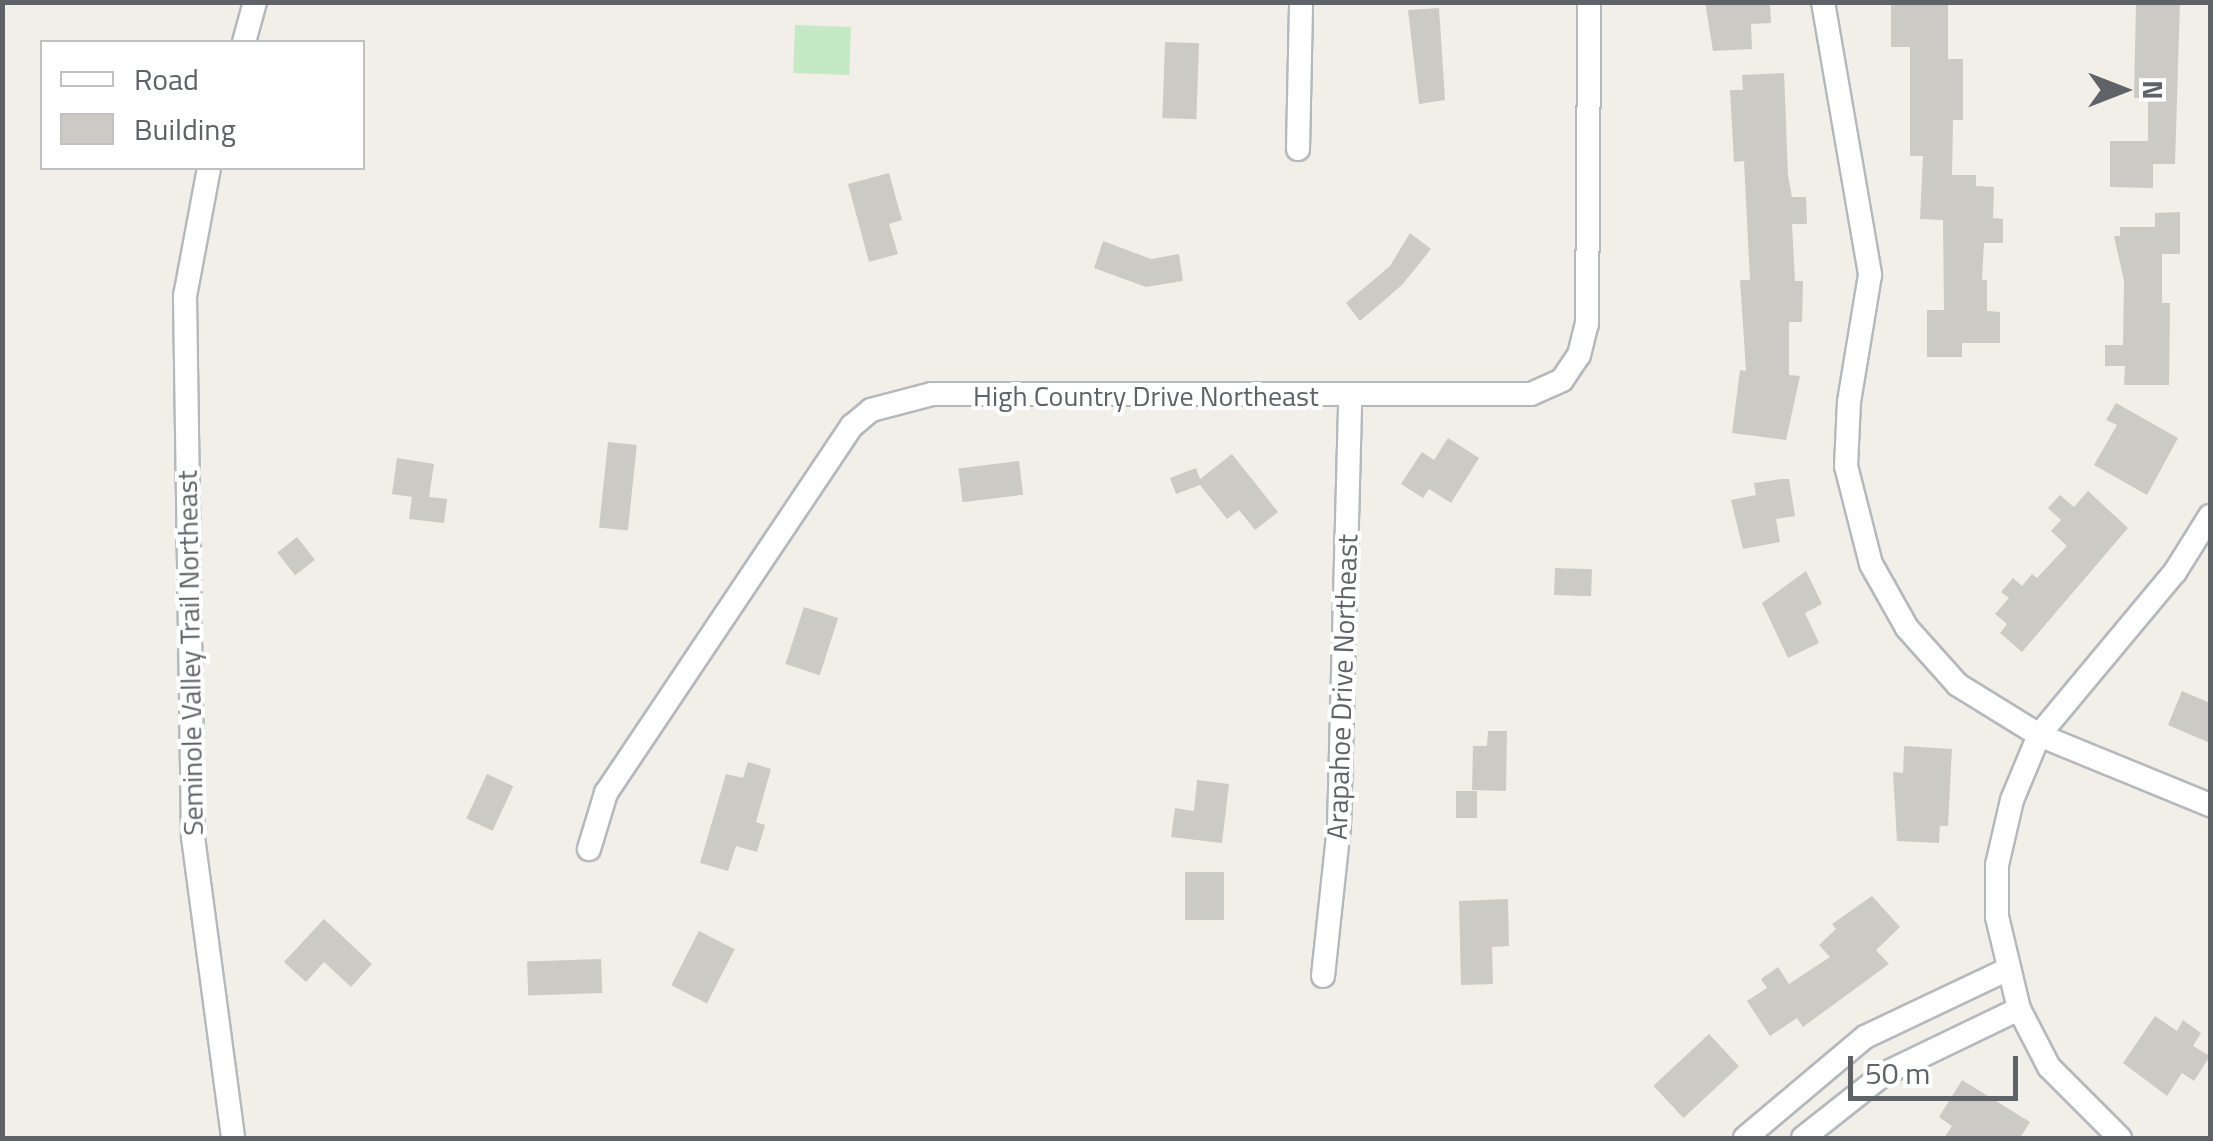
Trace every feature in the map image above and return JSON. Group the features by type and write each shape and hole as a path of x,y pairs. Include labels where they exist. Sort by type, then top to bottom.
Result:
{"street":[{"path":"245,40 255,2"},
{"path":"1298,149 1301,2"},
{"name":"High Country Drive Northeast","path":"589,849 606,793 852,426 871,410 932,394 1530,394 1562,380 1579,355 1587,324 1589,2"},
{"path":"1823,2 1870,274 1849,402 1846,466 1871,564 1907,628 1958,685 2039,735 2210,804"},
{"name":"Seminole Valley Trail Northeast","path":"209,170 186,296 193,837 233,1138"},
{"name":"Arapahoe Drive Northeast","path":"1324,976 1340,827 1350,397"},
{"path":"2120,1138 2049,1067 2018,1010 2006,970 1997,864 2012,800 2039,735 2176,572 2210,516"},
{"path":"1746,1138 1865,1038 2006,970"},
{"path":"1803,1138 1884,1074 2018,1010"}],"green space":[{"path":"795,25 851,27 849,75 793,73"}],"building":[{"path":"1705,2 1770,2 1771,23 1751,24 1752,49 1713,51"},
{"path":"1891,2 1948,2 1948,59 1963,59 1963,120 1953,120 1952,175 1976,175 1976,186 1994,187 1993,218 2003,219 2003,243 1984,243 1982,280 1987,280 1987,311 2000,312 2000,343 1962,343 1962,357 1927,357 1927,310 1944,310 1943,220 1920,219 1923,156 1910,156 1910,47 1891,47"},
{"path":"2136,2 2180,2 2175,164 2153,164 2153,188 2110,187 2110,141 2148,141 2148,98 2134,98"},
{"path":"1439,8 1445,100 1419,104 1408,10"},
{"path":"1165,42 1199,43 1196,119 1162,118"},
{"path":"1784,73 1788,175 1792,197 1806,197 1807,224 1792,224 1795,281 1803,281 1802,322 1789,322 1789,375 1800,376 1786,440 1732,433 1740,370 1746,371 1740,280 1750,280 1744,161 1734,162 1730,90 1743,90 1742,75"},
{"path":"889,173 902,220 889,224 898,254 869,262 848,184"},
{"path":"2180,212 2180,254 2162,254 2162,303 2170,303 2169,385 2124,385 2125,366 2105,366 2105,345 2123,345 2124,281 2114,236 2120,236 2120,227 2155,227 2155,213"},
{"path":"1410,233 1431,249 1402,285 1360,321 1346,303 1390,266"},
{"path":"1103,241 1151,259 1179,254 1183,281 1146,287 1094,268"},
{"path":"2116,403 2178,438 2147,495 2094,465 2117,425 2106,420"},
{"path":"1448,438 1479,458 1451,503 1429,489 1423,498 1401,484 1422,452 1434,460"},
{"path":"608,442 637,445 628,531 599,528"},
{"path":"1232,454 1278,512 1255,530 1239,510 1227,519 1200,485 1176,494 1170,478 1196,468 1200,479"},
{"path":"397,458 434,464 429,497 447,499 444,523 409,519 412,497 392,494"},
{"path":"1019,461 1023,495 963,502 958,468"},
{"path":"1789,479 1795,516 1776,519 1780,542 1743,549 1731,500 1756,495 1754,483"},
{"path":"2088,491 2128,528 2022,652 2000,633 2007,624 1995,614 2009,598 2001,592 2013,578 2022,586 2032,574 2037,578 2067,546 2051,531 2061,520 2048,508 2060,495 2074,507"},
{"path":"297,537 315,560 295,575 277,552"},
{"path":"1555,568 1592,569 1591,596 1554,595"},
{"path":"1806,571 1822,604 1805,613 1819,643 1788,658 1762,603"},
{"path":"804,607 838,618 820,675 785,664"},
{"path":"2182,691 2210,703 2210,743 2168,725"},
{"path":"1488,731 1507,731 1506,791 1472,790 1473,746 1487,746"},
{"path":"1904,746 1952,749 1948,826 1940,826 1939,843 1897,841 1893,772 1903,773"},
{"path":"748,762 771,769 756,822 765,825 757,852 736,846 728,871 700,863 726,774 743,778"},
{"path":"487,774 513,786 493,831 466,818"},
{"path":"1197,780 1229,784 1222,843 1171,837 1175,808 1194,811"},
{"path":"1456,791 1477,791 1477,818 1456,818"},
{"path":"1185,872 1224,872 1224,920 1185,920"},
{"path":"1872,896 1900,927 1876,950 1889,964 1803,1027 1797,1018 1770,1036 1747,1001 1767,988 1761,979 1778,967 1789,984 1830,957 1819,945 1836,929 1832,924"},
{"path":"1508,899 1509,946 1492,947 1493,984 1461,985 1459,901"},
{"path":"324,919 372,964 351,987 324,962 306,982 284,962"},
{"path":"699,931 735,949 707,1004 671,985"},
{"path":"601,959 602,993 528,996 527,962"},
{"path":"2155,1016 2177,1031 2183,1020 2201,1033 2193,1046 2210,1056 2194,1081 2182,1073 2167,1096 2123,1063"},
{"path":"1709,1034 1739,1066 1683,1118 1653,1086"},
{"path":"1962,1080 2030,1122 2020,1138 1944,1138 1952,1126 1939,1117"}]}
